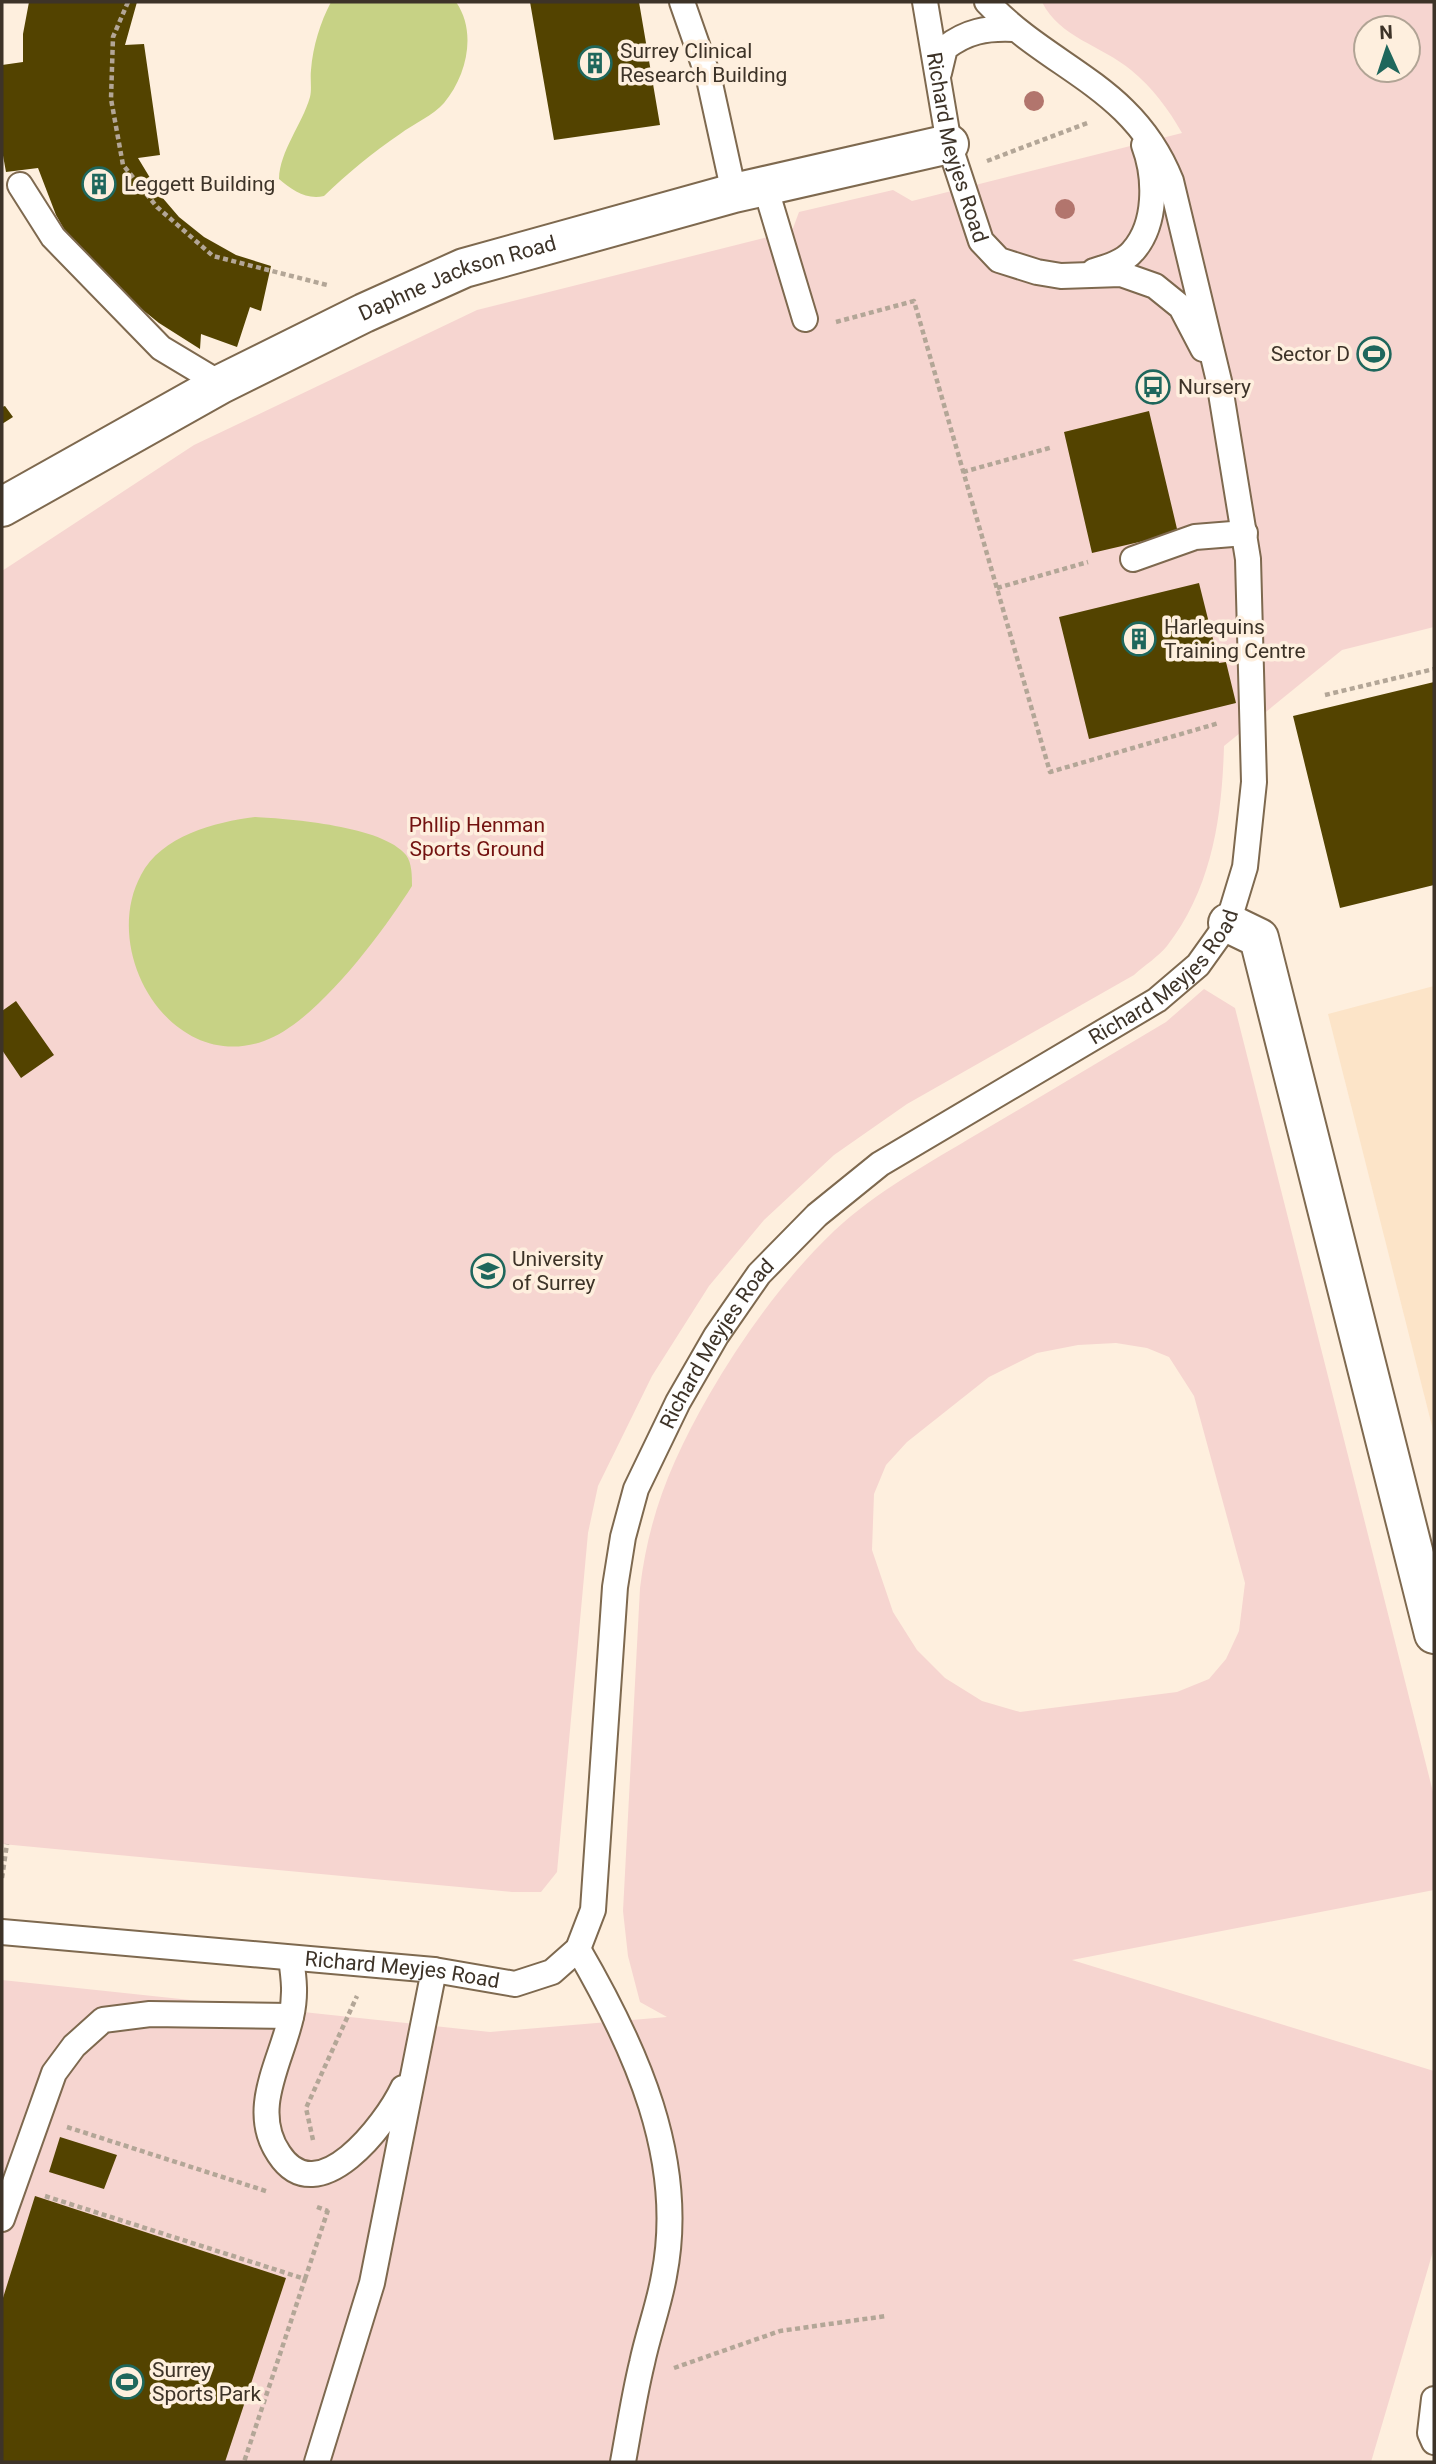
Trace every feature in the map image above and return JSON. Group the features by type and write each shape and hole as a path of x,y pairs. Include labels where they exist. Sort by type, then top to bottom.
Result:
{"street":[{"name":"Daphne Jackson Road","path":"2,507 221,384 364,313 464,268 750,190 953,160"},
{"path":"1228,923 1259,939 1434,1634"}],"lane":[{"path":"682,2 750,190 805,319"},
{"name":"Richard Meyjes Road","path":"925,2 953,160 981,241 999,260 1037,272 1060,276 1121,274 1155,286 1181,307 1219,380"},
{"name":"Richard Meyjes Road","path":"2,1932 434,1970 515,1984 552,1972 578,1950 593,1910 615,1587 622,1536 636,1489 678,1402 716,1336 759,1274 828,1206 880,1164 1157,1000 1198,965 1228,923 1244,867 1254,782 1248,559 1219,380 1171,181 1161,157 1134,118 1090,79 1013,29 987,2"},
{"path":"939,74 946,48 963,34 989,28 1013,29"},
{"path":"1084,274 1113,265 1133,252 1146,230 1152,205 1150,176 1146,151 1134,118"},
{"path":"20,185 53,237 132,320 161,348 221,384"},
{"path":"1133,559 1195,537 1245,533"},
{"path":"578,1950 606,1997 639,2068 657,2124 666,2181 669,2229 665,2275 639,2380 623,2462"},
{"path":"291,1958 295,1988 291,2016 266,2098 267,2128 278,2154 290,2168 309,2174 323,2174 342,2163 375,2131 397,2102 416,2056"},
{"path":"317,2462 372,2283 434,1970"},
{"path":"2,2219 54,2073 74,2046 103,2020 150,2014 291,2016"},
{"path":"1434,2399 1430,2432 1434,2442"}],"path":[{"path":"128,2 113,37 111,87 123,165 157,207 213,256 330,286"},
{"path":"953,160 1006,153 1094,121"},
{"path":"832,323 914,301 1050,772 1227,720"},
{"path":"964,472 1054,447"},
{"path":"997,588 1088,562"},
{"path":"1325,695 1434,669"},
{"path":"2,1878 7,1844"},
{"path":"313,2140 306,2108 357,1995"},
{"path":"59,2124 277,2194"},
{"path":"37,2193 305,2279"},
{"path":"244,2462 328,2211 328,2202"},
{"path":"316,2207 328,2211"},
{"path":"639,2380 780,2331 886,2316"}],"shaded area":[{"path":"331,2 456,2 466,26 466,53 459,80 440,107 380,148 324,196 311,197 294,190 279,179 280,168 310,97 315,43"},
{"path":"255,817 335,826 378,837 406,855 411,866 412,886 366,951 305,1016 264,1041 231,1047 200,1040 174,1024 152,1000 137,971 130,938 130,906 141,875 162,850 190,833"},
{"path":"1434,986 1434,1434 1328,1014"}],"green space":[{"name":"Phllip Henman Sports Ground","path":"1042,2 1434,2 1434,627 1342,650 1224,746 1221,799 1212,851 1195,900 1182,924 1160,954 1134,975 907,1104 834,1155 764,1220 709,1286 652,1376 598,1486 588,1533 557,1872 541,1892 512,1892 2,1844 2,571 194,445 477,310 792,231 799,212 893,190 912,201 1182,133 1160,99 1139,77 1119,61 1059,24"},
{"path":"1204,989 1235,1008 1434,1796 1434,1890 1072,1960 1434,2071 1434,2248 1371,2462 2,2462 2,1980 490,2032 667,2017 640,2002 628,1956 623,1911 640,1588 656,1512 684,1442 722,1373 751,1329 798,1268 834,1231 886,1190 922,1167 1166,1022","holes":["1116,1343 1147,1348 1169,1357 1194,1396 1245,1583 1239,1631 1226,1659 1209,1679 1177,1692 1020,1712 982,1701 945,1678 917,1650 893,1612 872,1550 874,1494 886,1465 907,1442 989,1377 1037,1353 1078,1345"]}],"building":[{"name":"Leggett Building","path":"29,2 137,2 125,45 144,44 160,155 138,158 161,196 179,217 204,237 236,255 271,266 261,311 250,307 237,347 201,334 200,349 159,323 113,286 72,243 56,215 38,168 6,172 2,150 2,65 23,62 23,34"},
{"name":"Surrey Clinical Research Building","path":"530,2 639,2 660,125 554,140"},
{"path":"5,406 13,417 2,424 2,407"},
{"path":"1149,411 1178,533 1092,553 1064,432"},
{"name":"Harlequins Training Centre","path":"1199,583 1219,663 1226,662 1236,703 1089,739 1059,617"},
{"path":"1434,682 1434,885 1340,908 1293,716"},
{"path":"16,1001 54,1055 21,1078 2,1050 2,1011"},
{"path":"60,2137 117,2155 104,2189 49,2172"},
{"name":"Surrey Sports Park","path":"35,2196 286,2278 225,2462 2,2462 2,2301"}],"place":[{"name":"Surrey Clinical Research Building","path":"595,63"},
{"name":"Leggett Building","path":"99,184"},
{"name":"Sector D","path":"1374,354"},
{"name":"Nursery","path":"1153,387"},
{"name":"Harlequins Training Centre","path":"1139,639"},
{"name":"University of Surrey","path":"488,1271"},
{"name":"Surrey Sports Park","path":"127,2382"}]}
